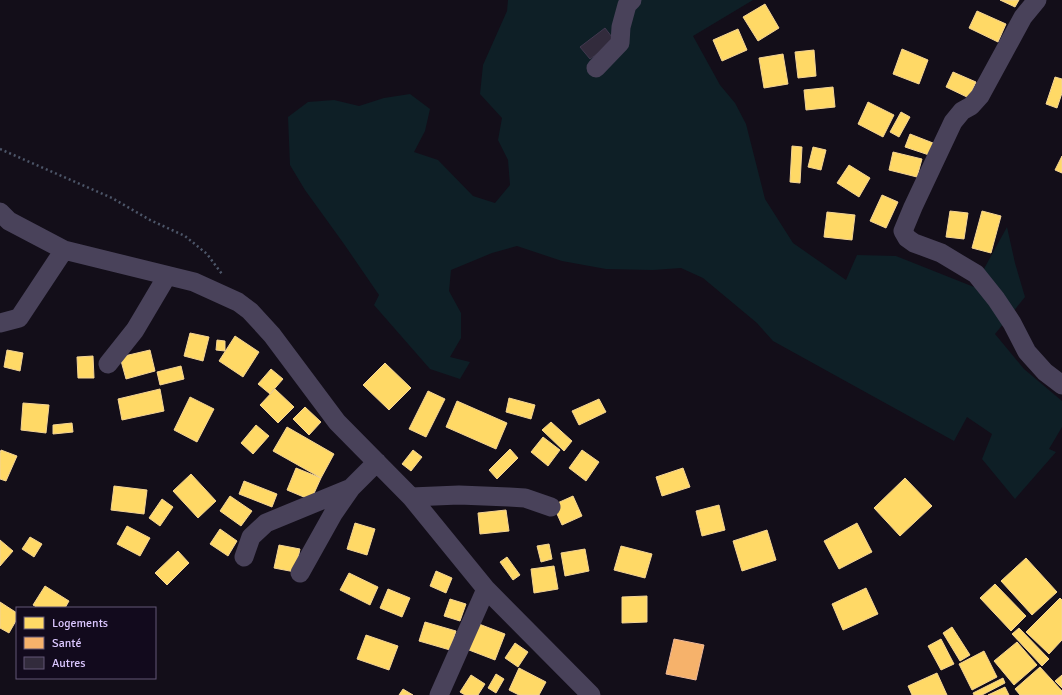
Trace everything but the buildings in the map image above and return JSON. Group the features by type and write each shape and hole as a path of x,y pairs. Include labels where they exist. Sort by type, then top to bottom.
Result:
{"street":[{"path":"596,68 620,43 621,27 627,5 632,0"},
{"path":"1038,0 1023,17 980,96 971,106 962,111 953,122 913,207 904,231 907,238 914,243 941,253 976,274 996,299 1012,323 1027,352 1045,372 1062,386"},
{"path":"0,212 9,221 64,250 194,282 238,302 250,311 272,335 337,422 411,496 486,589 591,695"},
{"path":"0,323 19,318 64,250"},
{"path":"108,364 134,330 167,276"},
{"path":"300,574 333,514 351,488 377,462"},
{"path":"244,557 251,538 266,523 351,488"},
{"path":"411,496 459,495 525,498 551,507"},
{"path":"439,695 486,589"}],"path":[{"path":"0,149 112,198 150,220 185,236 207,254 226,280"}],"shaded area":[{"path":"508,0 753,0 693,36 720,85 735,103 746,124 765,199 793,243 846,280 857,255 896,256 974,287 1007,227 1015,263 1025,297 995,334 1024,369 1062,401 1062,427 1049,449 1056,452 1015,499 982,459 992,434 967,417 954,441 773,341 757,323 703,278 681,268 653,270 606,269 562,261 517,246 492,253 451,270 449,291 461,313 461,338 450,357 470,362 460,379 430,369 374,305 379,295 305,190 290,165 288,117 308,102 334,100 359,106 384,98 410,94 430,109 425,131 414,152 438,160 473,196 495,203 510,185 508,160 498,140 502,118 480,94 483,65 507,11"}]}
